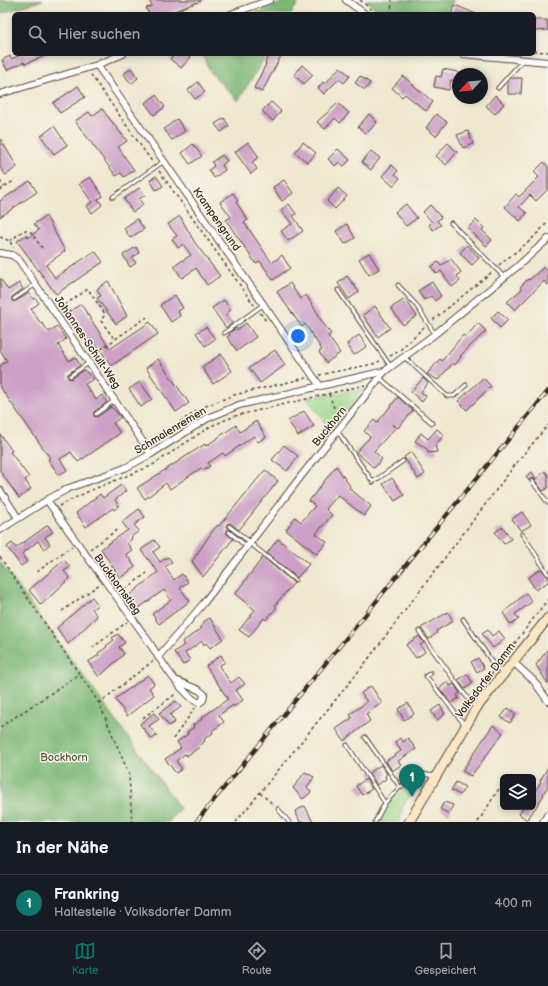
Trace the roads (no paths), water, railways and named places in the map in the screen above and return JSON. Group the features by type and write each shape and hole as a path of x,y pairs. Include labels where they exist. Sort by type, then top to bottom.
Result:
{"main road":[{"name":"Volksdorfer Damm","path":"409,822 477,708 548,618"}],"street":[{"path":"237,12 270,0"},
{"path":"346,0 362,12"},
{"path":"0,94 97,65 118,56"},
{"path":"483,56 548,62"},
{"name":"Krampengrund","path":"97,65 320,386"},
{"name":"Buckhorn","path":"158,657 203,604 385,371 435,334 504,278 548,239"},
{"name":"Johannes-Schult-Weg","path":"0,253 12,255 19,260 116,400 151,454"},
{"name":"Schmalenremen","path":"0,530 46,500 69,488 125,468 151,454 208,418 240,405 385,371"},
{"path":"0,490 18,518"},
{"name":"Buckhornstieg","path":"46,500 76,544 105,581 175,680 198,703 204,700 204,694 199,690 175,680"},
{"path":"513,662 533,680 548,701"},
{"path":"543,822 548,814"}],"lane":[{"path":"498,88 523,60"},
{"path":"113,197 164,161"},
{"path":"451,224 504,278"},
{"path":"14,300 36,284"},
{"path":"398,285 416,305 435,334"},
{"path":"338,290 391,367"},
{"path":"224,333 264,304"},
{"path":"404,357 447,396 454,396 466,385"},
{"path":"70,376 89,361"},
{"path":"378,380 432,423"},
{"path":"96,414 116,400"},
{"path":"339,430 374,482 403,461"},
{"path":"532,481 548,503"},
{"path":"229,526 249,544 296,580"},
{"path":"229,532 249,544"},
{"path":"522,534 548,574"},
{"path":"463,619 496,668 504,674"},
{"path":"418,631 466,696 477,708"},
{"path":"432,673 426,676 454,713 466,726"},
{"path":"365,737 400,787"},
{"path":"347,745 385,803"},
{"path":"375,822 385,803 400,787 422,774 436,776"},
{"path":"278,809 289,822"}],"railway":[{"path":"196,822 548,391"}],"place":[{"name":"Frankring","path":"412,797"}],"park label":[{"name":"Bockhorn","path":"64,757"}]}
